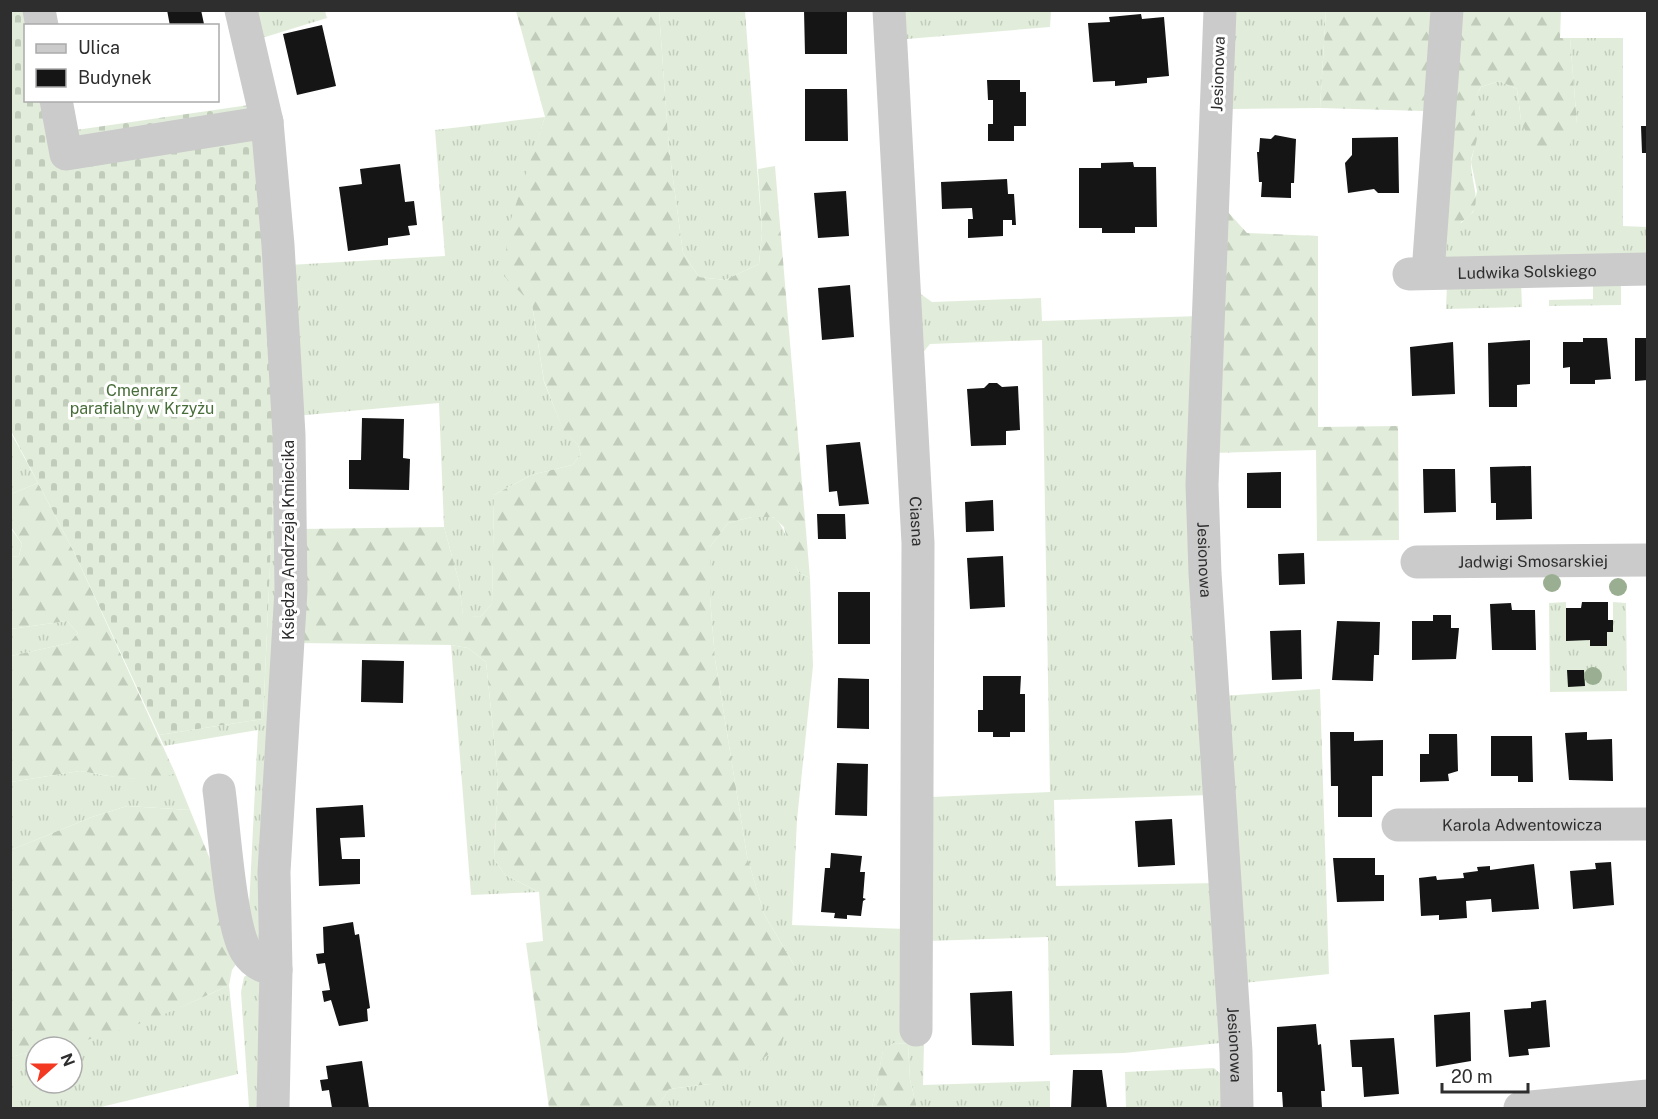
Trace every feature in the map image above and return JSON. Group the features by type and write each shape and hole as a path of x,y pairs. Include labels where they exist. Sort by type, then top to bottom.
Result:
{"street":[{"name":"Księdza Andrzeja Kmiecika","path":"241,10 267,122 278,245 288,424 291,590 274,872 276,970 273,1108"},
{"name":"Ciasna","path":"889,10 918,543 916,1030"},
{"name":"Jesionowa","path":"1220,10 1202,485 1206,596 1236,1052 1237,1108"},
{"name":"Ludwika Solskiego","path":"1447,10 1418,274 1647,269"},
{"path":"56,102 66,154 267,122"},
{"name":"Jadwigi Smosarskiej","path":"1417,562 1647,560"},
{"path":"219,790 238,928 246,951 261,967 276,970"},
{"name":"Karola Adwentowicza","path":"1398,825 1647,824"},
{"path":"1520,1108 1647,1096"}],"green space":[{"name":"Cmenrarz parafialny w Krzyżu","path":"11,11 46,11 29,24 24,24 24,102 63,102 69,131 256,104 276,436 263,719 159,735 74,552 11,431"},
{"path":"254,11 325,11 327,18 262,38"},
{"path":"516,11 659,11 669,149 683,253 699,277 725,280 759,264 762,233 758,169 775,166 810,578 799,573 790,554 784,527 773,517 752,517 728,523 710,547 710,597 715,659 747,856 764,914 794,965 796,999 781,1046 752,1066 710,1084 669,1089 657,1108 549,1108 526,943 543,941 539,892 505,875 494,859 498,777 486,662 468,648 451,645 298,643 301,529 444,527 459,582 463,615 480,617 492,604 494,495 531,475 572,465 581,455 578,445 563,430 544,381 532,304 504,276 508,228 545,117"},
{"path":"659,11 745,11 762,233 759,264 725,280 699,277 683,253 669,149"},
{"path":"897,11 1051,11 1050,27 907,39"},
{"path":"1235,11 1326,11 1320,108 1232,109"},
{"path":"1326,11 1431,11 1424,111 1320,108"},
{"path":"1454,11 1561,11 1560,38 1570,38 1577,124 1569,148 1552,154 1531,145 1521,120 1517,89 1499,81 1481,87 1474,106 1477,136 1471,163 1476,201 1470,215 1449,227 1437,221"},
{"path":"1570,38 1623,38 1623,226 1647,227 1647,256 1446,258 1436,245 1424,111 1461,223 1473,212 1477,191 1471,162 1477,136 1473,101 1481,87 1499,81 1517,89 1521,120 1577,124"},
{"path":"545,117 534,152 532,304 544,382 563,429 578,445 581,455 572,465 531,475 494,495 492,604 480,617 463,616 459,582 444,527 439,403 295,416 289,265 445,256 435,130"},
{"path":"1228,212 1247,233 1318,236 1318,427 1398,426 1399,540 1317,541 1316,450 1213,453"},
{"path":"1621,280 1621,305 1549,306 1549,300 1593,299 1593,281"},
{"path":"1521,282 1522,307 1446,309 1447,284"},
{"path":"915,290 932,302 1041,298 1042,321 1200,316 1211,795 1054,800 1056,886 1217,883 1220,1043 1124,1053 1050,1055 1048,937 928,941 931,797 1050,792 1042,340 930,344 919,357"},
{"path":"10,431 38,483 11,494 10,494"},
{"path":"276,436 283,572 263,949 256,950 249,907 258,730 164,746 159,735 263,719"},
{"path":"38,483 74,552 175,773 154,780 121,778 80,771 11,782 11,656 69,643 78,633 67,621 11,629 10,557 19,556 22,544 11,527 11,494"},
{"path":"752,517 772,517 777,520 785,533 799,573 810,578 813,666 797,820 792,925 906,929 924,1044 923,1085 1050,1081 1050,1108 917,1108 910,1080 908,1044 894,1043 883,1051 872,1108 657,1108 669,1089 710,1084 794,965 764,914 747,856 715,659 710,597 710,547 728,523"},
{"path":"10,527 22,544 19,556 11,557"},
{"path":"1566,602 1566,640 1590,640 1591,646 1607,646 1607,632 1613,632 1613,602 1626,603 1627,691 1550,692 1549,603"},
{"path":"67,621 78,633 69,643 11,656 11,629"},
{"path":"451,645 468,648 486,662 498,777 494,859 505,875 539,892 471,895"},
{"path":"1320,689 1329,974 1243,983 1222,696"},
{"path":"80,771 140,778 175,773 190,810 127,806 92,817 11,850 11,782"},
{"path":"127,806 190,810 232,913 241,957 232,970 229,985 160,1016 84,1041 84,1035 24,1035 24,1054 11,1057 11,850 92,817"},
{"path":"251,972 261,985 265,1108 249,1108 241,992 244,977"},
{"path":"229,985 238,1074 97,1108 11,1108 10,1057 24,1054 24,1095 84,1095 84,1039 143,1021"},
{"path":"894,1043 908,1044 910,1080 917,1108 872,1108 883,1050"},
{"path":"1214,1068 1223,1076 1224,1108 1126,1108 1125,1072"}],"building":[{"path":"167,10 201,10 204,24 170,24"},
{"path":"804,10 847,10 847,54 805,54"},
{"path":"1141,14 1142,19 1164,17 1169,76 1147,78 1147,83 1115,86 1115,81 1093,82 1088,23 1110,22 1109,17"},
{"path":"322,25 336,86 297,95 283,34"},
{"path":"987,80 1020,80 1020,92 1026,92 1026,126 1014,126 1014,141 988,141 988,124 993,124 993,100 988,100"},
{"path":"805,89 847,89 848,141 805,141"},
{"path":"1641,126 1648,126 1648,153 1642,153"},
{"path":"1275,135 1296,139 1291,198 1261,197 1262,182 1259,182 1257,152 1259,152 1260,138 1271,139"},
{"path":"1398,137 1399,193 1378,193 1374,189 1348,193 1345,163 1352,155 1352,138"},
{"path":"1133,162 1134,167 1156,167 1157,227 1135,227 1135,233 1102,233 1102,228 1079,228 1079,168 1101,168 1101,163"},
{"path":"400,164 405,202 414,201 417,225 408,226 410,235 388,238 388,245 348,251 339,187 362,184 360,169"},
{"path":"1007,179 1008,194 1014,194 1016,225 1012,225 1012,220 1003,220 1003,236 968,238 968,219 973,219 972,208 942,209 941,182"},
{"path":"846,191 849,236 818,238 814,193"},
{"path":"850,285 854,337 822,340 818,288"},
{"path":"1583,338 1607,338 1611,379 1595,380 1595,384 1570,384 1570,367 1563,368 1563,342 1583,342"},
{"path":"1635,338 1648,338 1648,380 1635,381"},
{"path":"1530,340 1530,384 1517,385 1517,407 1489,407 1488,343"},
{"path":"1453,342 1455,394 1412,396 1410,347"},
{"path":"989,383 997,383 1002,387 1018,386 1020,430 1006,431 1006,445 971,446 967,389 984,388"},
{"path":"362,418 404,419 403,458 410,459 409,490 349,489 349,460 361,460"},
{"path":"860,442 869,504 839,506 837,491 829,492 826,445"},
{"path":"1531,466 1532,519 1496,520 1496,503 1491,503 1490,467"},
{"path":"1423,469 1455,469 1456,512 1424,513"},
{"path":"1281,472 1281,508 1247,508 1247,473"},
{"path":"993,500 994,531 966,532 965,502"},
{"path":"817,514 845,514 846,539 818,539"},
{"path":"1304,553 1305,584 1279,585 1278,554"},
{"path":"1003,556 1005,607 970,609 967,558"},
{"path":"838,592 870,592 870,644 838,644"},
{"path":"1582,602 1608,602 1608,620 1613,620 1613,632 1607,632 1607,646 1590,646 1590,640 1566,641 1566,608 1581,608"},
{"path":"1511,603 1512,610 1535,610 1536,650 1492,650 1490,604"},
{"path":"1433,615 1451,615 1451,628 1459,628 1456,659 1412,660 1412,621 1433,621"},
{"path":"1337,621 1380,622 1379,655 1374,655 1373,681 1332,680"},
{"path":"1301,630 1302,679 1272,680 1270,631"},
{"path":"362,660 404,661 403,703 361,702"},
{"path":"1567,670 1584,670 1585,686 1568,687"},
{"path":"983,676 1021,676 1020,694 1025,694 1025,732 1010,732 1010,737 993,737 993,732 978,732 978,710 983,710"},
{"path":"838,678 869,679 869,729 837,728"},
{"path":"1330,732 1354,732 1354,741 1383,740 1383,776 1372,776 1372,817 1338,817 1338,786 1331,786"},
{"path":"1587,732 1587,740 1612,739 1613,781 1569,780 1565,733"},
{"path":"1429,734 1457,734 1458,771 1448,774 1449,781 1420,782 1420,754 1429,754"},
{"path":"1491,736 1532,736 1533,782 1518,782 1518,776 1491,776"},
{"path":"837,763 868,764 867,816 835,815"},
{"path":"363,805 365,837 340,838 342,859 360,859 360,884 319,886 316,808"},
{"path":"1172,819 1175,865 1138,867 1135,821"},
{"path":"831,853 862,856 860,872 865,872 863,898 866,899 863,901 861,916 847,915 847,919 834,918 835,913 821,912 825,868 830,868"},
{"path":"1333,858 1375,858 1375,875 1384,875 1384,901 1337,902"},
{"path":"1611,862 1614,905 1573,909 1570,871 1596,869 1595,863"},
{"path":"1534,864 1539,909 1492,912 1491,899 1466,901 1467,918 1439,920 1439,915 1421,916 1419,878 1436,876 1437,880 1464,878 1463,873 1478,871 1477,867 1490,866 1490,870"},
{"path":"353,922 355,935 359,934 370,1008 367,1009 368,1021 339,1026 331,1000 324,1002 322,991 330,990 325,963 318,964 316,954 324,953 323,927"},
{"path":"1012,991 1014,1046 972,1045 970,993"},
{"path":"1546,1000 1550,1047 1528,1049 1529,1055 1509,1057 1504,1010 1531,1008 1531,1002"},
{"path":"1470,1012 1471,1061 1436,1067 1434,1015"},
{"path":"1316,1024 1318,1045 1321,1044 1325,1091 1321,1091 1322,1108 1283,1108 1282,1092 1277,1092 1277,1027"},
{"path":"1394,1038 1399,1094 1364,1097 1362,1067 1352,1067 1350,1040"},
{"path":"362,1061 369,1108 332,1108 329,1090 322,1091 320,1080 328,1079 326,1066"},
{"path":"1073,1070 1102,1070 1107,1108 1071,1108"}]}
